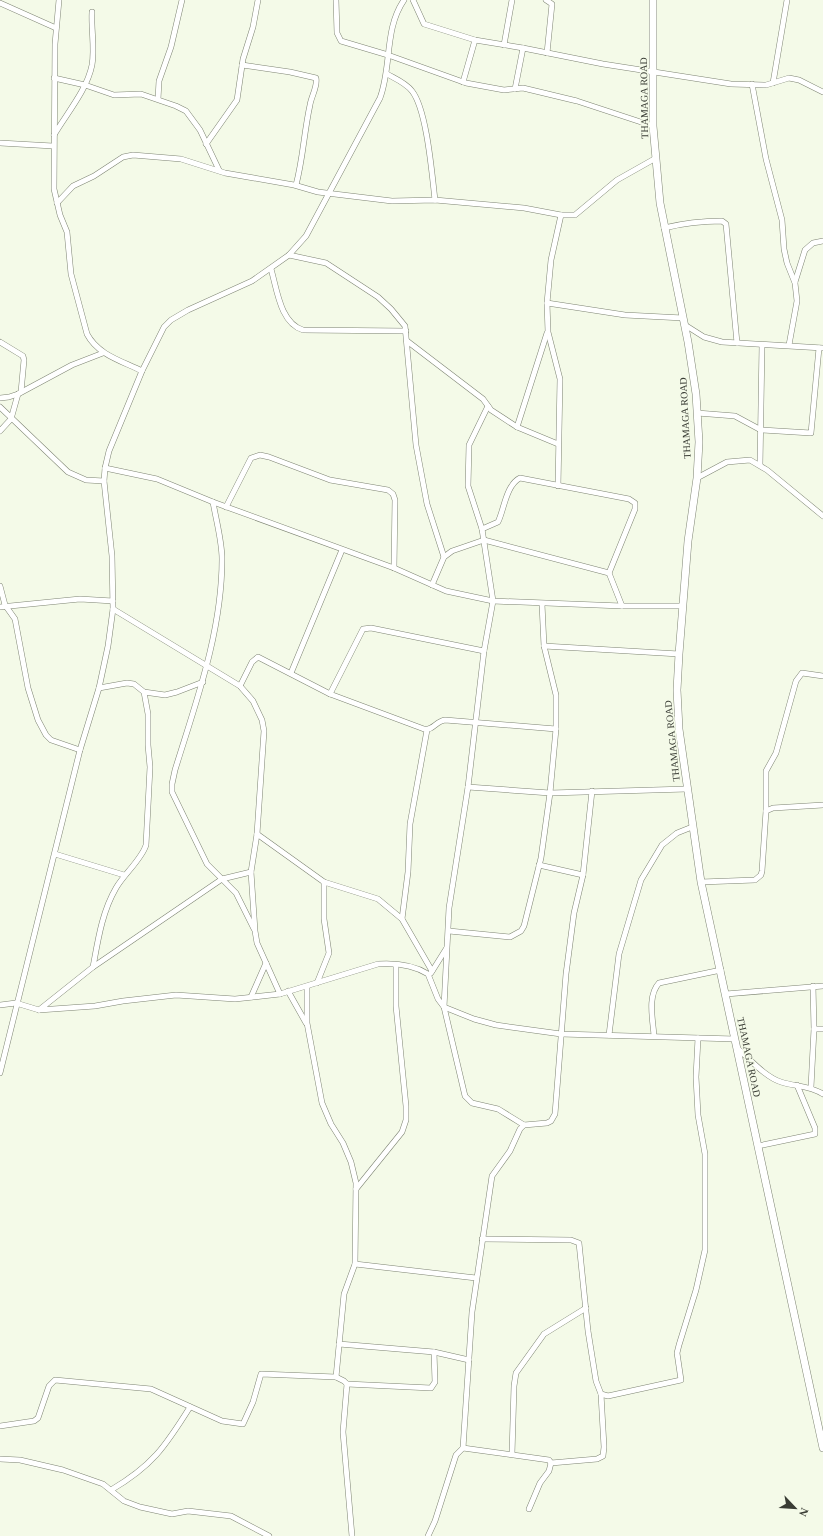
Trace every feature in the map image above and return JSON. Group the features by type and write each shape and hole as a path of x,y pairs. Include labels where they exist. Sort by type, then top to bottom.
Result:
{"main road":[{"name":"THAMAGA ROAD","path":"653,0 653,126 660,203 684,321 696,394 699,442 697,478 688,541 679,654 677,690 679,729 701,882 823,1448"}],"street":[{"path":"59,0 56,28 54,78 54,189 67,232 71,274 87,334 94,345 103,353 142,370"},
{"path":"158,99 160,82 171,47 182,0"},
{"path":"206,144 235,105 245,49 253,27 258,0"},
{"path":"336,0 337,34 341,40 463,82 504,90 524,88 577,101 653,126"},
{"path":"0,1073 80,750 99,688 113,609 112,556 104,481 104,468 109,451 142,370 160,332 171,320 200,305 242,287 271,269 289,255 306,236 376,109 384,89 387,74 392,25 404,0"},
{"path":"413,0 424,24 475,40 603,64 653,71 676,77 731,84 766,85 790,78 799,80 823,92"},
{"path":"504,45 512,0"},
{"path":"546,0 552,4 547,53"},
{"path":"773,83 787,0"},
{"path":"1,5 56,28"},
{"path":"54,136 85,85 92,65 92,12"},
{"path":"463,82 475,40"},
{"path":"514,90 523,48"},
{"path":"242,65 290,72 316,78 316,84 309,107 302,159 296,185"},
{"path":"387,74 405,84 417,98 430,155 435,200"},
{"path":"54,78 85,85 114,95 136,94 158,99 186,111 200,130 219,170"},
{"path":"752,84 766,158 782,220 784,249 787,263 795,282 797,301 789,345"},
{"path":"0,143 54,146"},
{"path":"57,203 73,186 128,156 181,159 258,180 296,185 310,190 331,193 392,201 435,200 536,210 561,215 575,215 617,180 656,158"},
{"path":"558,486 560,379 548,332 547,302 551,260 561,215"},
{"path":"664,228 686,222 722,221 726,224 737,343"},
{"path":"795,282 805,250 813,243 823,241"},
{"path":"289,255 326,263 378,297 401,321 406,331 409,384 427,504 444,557"},
{"path":"271,269 283,311 287,319 297,328 311,330 406,331"},
{"path":"547,302 625,315 684,321 704,337 737,343 821,348 812,432 810,434 761,430 735,416 697,413"},
{"path":"517,427 548,332"},
{"path":"407,341 483,399 488,406 517,427 558,444"},
{"path":"0,342 23,356 24,360 19,393 11,418 0,431"},
{"path":"760,465 762,345"},
{"path":"0,398 9,397 19,393 72,365 103,353"},
{"path":"488,406 470,440 468,449 469,490 482,529 493,601 484,650 468,787 449,908 444,1006 465,1096 472,1103 498,1109 524,1125 547,1123 552,1121 555,1114 561,1034 574,913 583,875 592,791"},
{"path":"0,407 68,472 86,480 104,481"},
{"path":"226,507 251,458 260,455 269,456 330,480 388,490 393,494 395,500 394,568"},
{"path":"697,478 727,462 750,460 760,465 823,516"},
{"path":"104,468 157,479 226,507 394,568 446,591 493,601 542,604 683,606"},
{"path":"482,529 498,522 510,490 518,479 629,499 635,503 636,509 609,573 622,606"},
{"path":"213,502 222,559 219,608 208,667 175,770 172,792 207,864 236,893 255,931"},
{"path":"432,585 444,557 452,551 484,540 609,573"},
{"path":"291,673 342,550"},
{"path":"0,586 3,606 15,617 28,688 38,720 46,736 51,740 80,750"},
{"path":"3,606 80,599 113,601"},
{"path":"449,931 510,937 516,935 524,926 539,865 550,793 556,729 556,695 544,646 542,604"},
{"path":"113,609 240,686 254,701 262,720 264,731 257,834 251,872 255,931 257,944 280,994"},
{"path":"330,694 363,629 371,628 484,650"},
{"path":"544,646 679,654"},
{"path":"240,686 252,662 258,657 330,694 427,730"},
{"path":"701,882 755,880 758,878 762,871 766,811 766,771 776,753 796,681 802,673 823,676"},
{"path":"99,688 127,683 134,684 144,692 172,694 203,682"},
{"path":"93,967 108,905 124,875 142,853 146,844 150,767 148,714 144,692"},
{"path":"402,919 413,806 427,730 440,720 475,724 556,729"},
{"path":"468,787 550,793 687,789"},
{"path":"766,811 773,808 823,805"},
{"path":"609,1035 619,954 641,880 662,845 677,833 692,827"},
{"path":"257,834 324,882 378,899 402,919 432,971"},
{"path":"55,854 124,875"},
{"path":"539,865 583,875"},
{"path":"39,1010 93,967 222,879 251,872"},
{"path":"318,984 329,953 324,923 324,882"},
{"path":"429,977 447,948"},
{"path":"251,997 266,963"},
{"path":"0,1005 16,1004 39,1010 95,1006 176,995 235,999 280,994 318,984 378,964 415,968 428,974 438,999 444,1006 474,1019 496,1025 542,1033 735,1039"},
{"path":"356,1189 402,1132 406,1120 406,1106 396,1006 396,965"},
{"path":"654,1036 652,998 659,983 721,970"},
{"path":"811,1087 814,1029 813,986"},
{"path":"726,994 823,986"},
{"path":"307,987 307,1023 322,1103 331,1124 343,1143 351,1162 356,1189 355,1264 344,1294 336,1377"},
{"path":"288,991 307,1023"},
{"path":"814,1029 823,1029"},
{"path":"601,1394 608,1396 680,1380 677,1353 678,1345 696,1290 705,1250 705,1161 698,1115 696,1077 698,1038"},
{"path":"737,1048 774,1079 781,1082 811,1087 823,1094"},
{"path":"758,1146 815,1134 815,1128 797,1085"},
{"path":"428,1536 435,1521 456,1455 463,1448 476,1278 492,1176 510,1151 520,1129 524,1125"},
{"path":"463,1448 549,1460 551,1463 597,1459 602,1456 604,1447 601,1394 596,1380 579,1243 571,1240 482,1239"},
{"path":"355,1264 476,1278"},
{"path":"512,1454 514,1386 516,1373 544,1334 586,1308"},
{"path":"339,1344 434,1352 469,1360"},
{"path":"0,1426 34,1421 38,1418 49,1386 54,1380 142,1387 159,1392 222,1421 243,1424 251,1409 261,1374 336,1377 347,1384 431,1388 435,1382 434,1352"},
{"path":"347,1384 343,1432 352,1536"},
{"path":"110,1490 142,1470 165,1446 190,1407"},
{"path":"0,1459 41,1463 95,1480 124,1501 140,1507 172,1514 188,1511 231,1516 269,1536"},
{"path":"529,1509 536,1490 549,1471 551,1463"}]}
